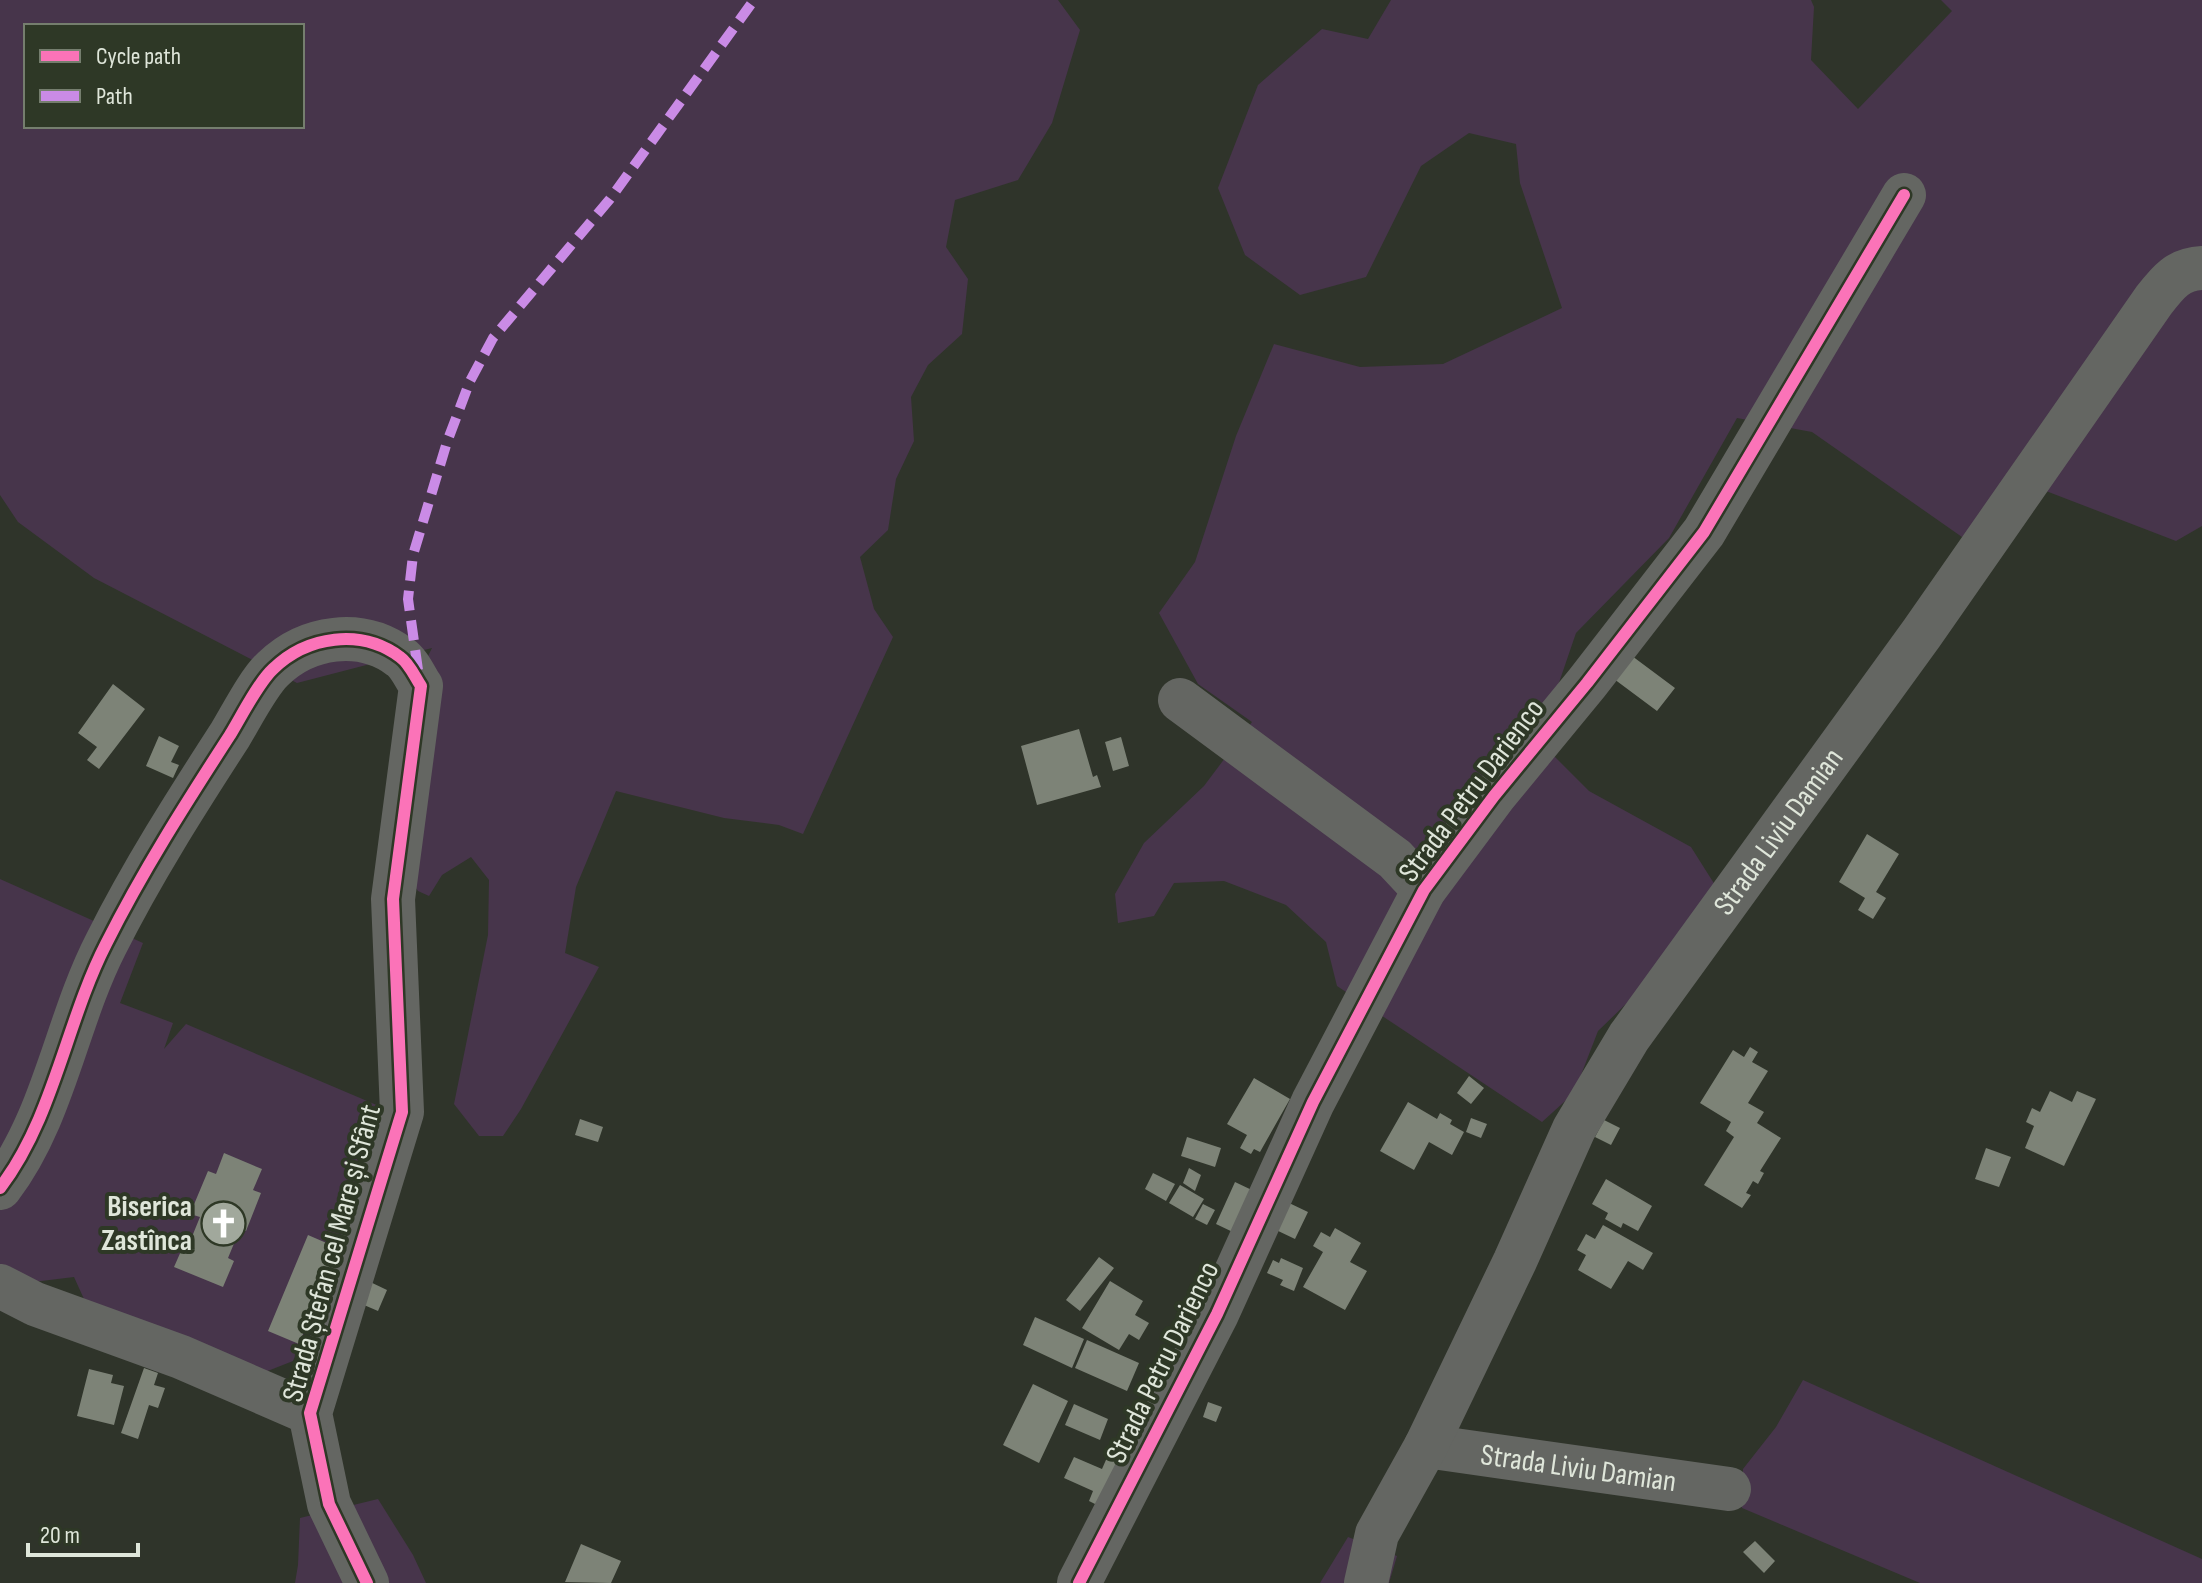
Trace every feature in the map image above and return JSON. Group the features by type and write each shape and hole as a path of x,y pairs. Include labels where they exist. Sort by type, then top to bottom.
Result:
{"street":[{"name":"Strada Petru Darienco","path":"1079,1583 1217,1314 1313,1102 1424,890 1494,796 1587,683 1704,532 1904,195"},
{"name":"Strada Liviu Damian","path":"1366,1583 1377,1534 1426,1446 1574,1129 1629,1037 1922,633 2154,300 2173,276 2191,268 2202,268"},
{"name":"Strada Ștefan cel Mare și Sfânt","path":"4,1165 48,1096 105,945 186,803 272,669 307,646 340,637 372,642 402,658 421,686 393,899 402,1112 310,1413 329,1504 367,1583"},
{"name":"Strada Petru Darienco","path":"1180,700 1395,859 1424,890"},
{"path":"0,1286 35,1304 181,1357 310,1413"},
{"name":"Strada Liviu Damian","path":"1426,1446 1729,1489"}],"shaded area":[{"path":"0,0 1058,0 1080,30 1052,123 1018,180 955,200 946,247 968,279 962,334 928,365 911,397 914,441 896,479 888,530 860,557 874,609 893,637 803,834 779,825 724,818 616,791 576,887 565,953 599,967 503,1136 479,1136 454,1104 488,935 489,880 471,857 442,875 429,896 418,891 407,875 427,658 432,648 297,683 94,578 18,522 0,495"},
{"path":"1391,0 1811,0 1814,7 1811,60 1858,109 1952,11 1941,0 2202,0 2202,526 2176,541 2046,491 1962,537 1812,432 1737,418 1669,538 1576,633 1539,741 1589,791 1691,847 1715,885 1659,972 1598,1031 1574,1093 1542,1122 1337,986 1326,942 1286,905 1224,881 1174,883 1154,916 1118,923 1115,894 1144,843 1204,786 1252,722 1198,684 1159,613 1195,562 1236,436 1274,344 1360,367 1443,364 1562,308 1520,183 1516,144 1469,133 1421,166 1366,277 1300,295 1245,255 1218,188 1258,85 1322,29 1368,39"},
{"path":"0,879 143,943 120,1003 173,1023 164,1049 186,1024 386,1109 338,1248 293,1361 260,1374 84,1299 74,1277 0,1286"},
{"path":"1803,1380 2202,1559 2202,1583 1920,1583 1742,1508 1743,1469 1776,1427"},
{"path":"378,1499 413,1555 426,1583 295,1583 300,1518"},
{"path":"1348,1537 1397,1556 1389,1583 1320,1583"}],"building":[{"path":"1628,653 1675,688 1657,711 1610,676"},
{"path":"113,684 145,709 99,769 87,760 97,747 78,733"},
{"path":"1079,729 1093,777 1097,775 1101,787 1037,805 1021,746"},
{"path":"159,736 179,746 171,762 179,765 173,778 146,766"},
{"path":"1121,737 1129,766 1113,771 1105,742"},
{"path":"1867,834 1899,854 1876,892 1886,898 1873,919 1858,910 1865,898 1839,882"},
{"path":"1750,1047 1758,1052 1752,1062 1768,1071 1748,1103 1764,1112 1757,1123 1781,1138 1760,1171 1764,1173 1758,1184 1753,1181 1746,1193 1751,1195 1742,1208 1704,1185 1734,1137 1726,1131 1731,1122 1700,1103 1733,1050 1744,1057"},
{"path":"1469,1076 1484,1088 1471,1104 1457,1093"},
{"path":"1254,1078 1290,1099 1260,1152 1254,1149 1251,1154 1240,1148 1247,1135 1227,1124"},
{"path":"2050,1091 2072,1102 2077,1091 2096,1099 2064,1166 2025,1148 2034,1126 2026,1122 2032,1108 2040,1112"},
{"path":"1408,1102 1437,1119 1440,1113 1452,1120 1450,1124 1464,1132 1452,1155 1429,1142 1414,1170 1380,1151"},
{"path":"1471,1118 1487,1124 1481,1138 1466,1132"},
{"path":"580,1119 603,1127 598,1142 575,1135"},
{"path":"1604,1120 1620,1128 1611,1145 1595,1137"},
{"path":"1187,1137 1221,1148 1215,1167 1181,1156"},
{"path":"1986,1148 2011,1157 1999,1187 1975,1179"},
{"name":"Biserica Zastînca","path":"224,1153 262,1169 253,1190 261,1193 246,1231 240,1229 228,1258 234,1261 223,1287 174,1267 185,1242 189,1244 200,1217 190,1214 208,1171 216,1174"},
{"path":"1189,1168 1201,1175 1195,1191 1183,1183"},
{"path":"1153,1173 1175,1184 1166,1201 1145,1189"},
{"path":"1606,1179 1652,1206 1638,1231 1623,1223 1621,1228 1605,1219 1608,1213 1592,1204"},
{"path":"1235,1182 1256,1192 1237,1234 1216,1224"},
{"path":"1180,1185 1204,1199 1193,1217 1169,1203"},
{"path":"1287,1202 1308,1212 1295,1239 1274,1229"},
{"path":"1203,1204 1215,1210 1207,1225 1195,1219"},
{"path":"1603,1225 1653,1253 1643,1270 1628,1261 1611,1289 1578,1270 1586,1255 1577,1250 1586,1234 1595,1239"},
{"path":"1335,1228 1361,1243 1350,1262 1367,1271 1345,1310 1303,1287 1323,1252 1313,1246 1321,1232 1330,1237"},
{"path":"308,1235 338,1248 299,1344 268,1331"},
{"path":"1099,1257 1114,1268 1080,1311 1066,1300"},
{"path":"1281,1258 1303,1268 1294,1291 1280,1285 1283,1280 1267,1273 1273,1260 1279,1263"},
{"path":"366,1280 387,1290 378,1311 357,1302"},
{"path":"1110,1281 1143,1301 1135,1315 1149,1323 1139,1340 1129,1334 1119,1350 1082,1328"},
{"path":"1035,1317 1084,1339 1072,1368 1023,1345"},
{"path":"1087,1340 1139,1363 1127,1391 1075,1368"},
{"path":"144,1368 158,1373 154,1385 165,1388 158,1408 149,1405 138,1439 121,1433"},
{"path":"89,1369 113,1375 111,1383 124,1386 114,1425 77,1416"},
{"path":"1033,1384 1068,1401 1039,1463 1003,1445"},
{"path":"1208,1402 1222,1407 1216,1422 1203,1417"},
{"path":"1074,1404 1108,1419 1100,1440 1065,1425"},
{"path":"1109,1453 1127,1460 1105,1509 1089,1501 1093,1491 1064,1478 1074,1457 1102,1469"},
{"path":"1755,1541 1775,1561 1764,1573 1743,1552"},
{"path":"581,1544 621,1561 611,1583 565,1582"}],"marked path":[{"path":"418,670 408,599 413,555 447,442 470,381 493,338 610,199 754,0"}],"cycle path":[{"path":"1079,1583 1217,1314 1313,1102 1424,890 1494,796 1587,683 1704,532 1904,195"},
{"path":"0,1188 34,1131 92,974 120,917 165,838 262,683 287,658 318,643 352,639 385,648 400,657 421,686 393,899 402,1112 310,1413 329,1504 367,1583"}],"place":[{"name":"Biserica Zastînca","path":"223,1223"}]}
